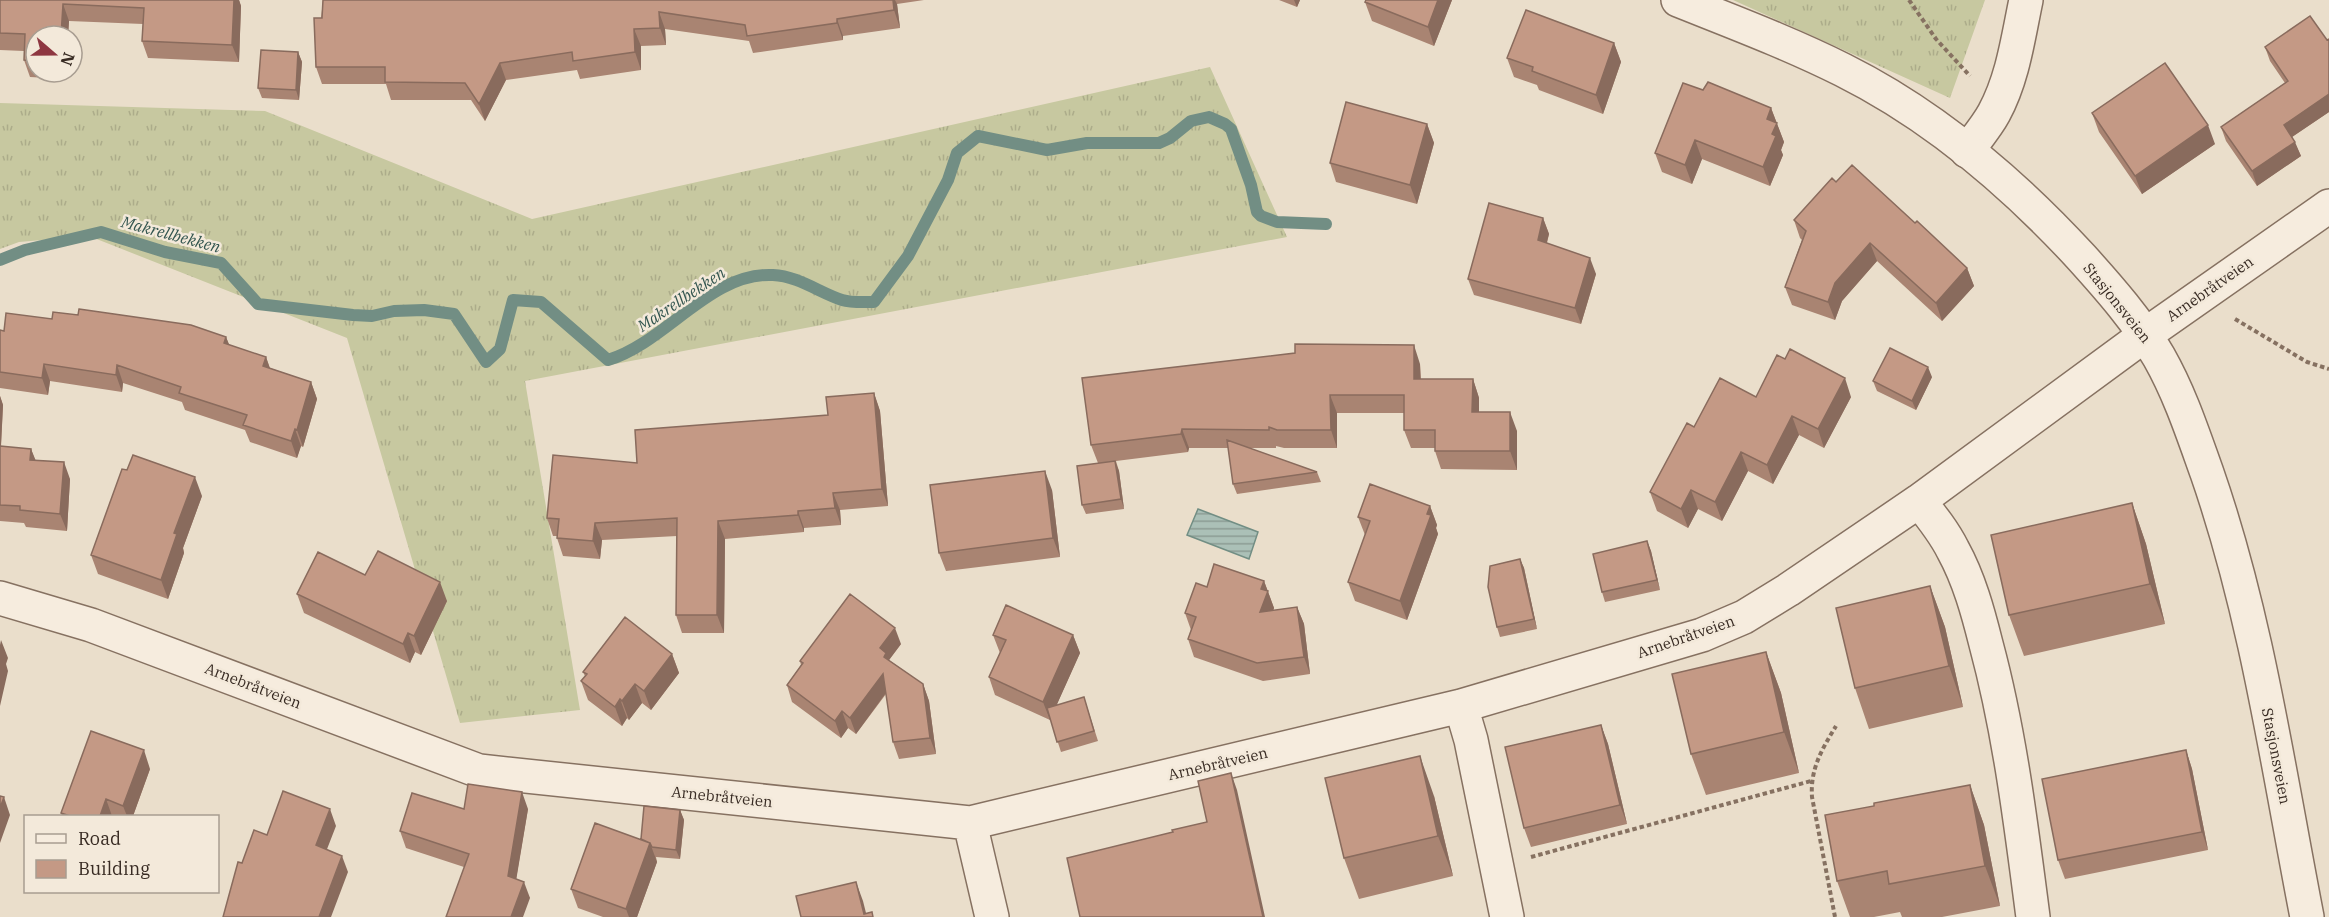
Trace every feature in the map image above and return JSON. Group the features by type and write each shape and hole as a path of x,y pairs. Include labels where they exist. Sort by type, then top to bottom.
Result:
{"street":[{"name":"Stasjonsveien","path":"1677,0 1768,36 1845,71 1902,104 1967,151 2032,206 2113,293 2145,335 2159,358 2183,409 2232,548 2254,640 2307,917"},
{"path":"1967,151 1993,115 2002,97 2010,76 2026,0"},
{"name":"Arnebråtveien","path":"0,598 91,625 479,771 970,823 1461,706 1702,635 1744,617 1920,501 2145,335 2329,206"},
{"path":"1920,501 1952,548 1966,577 2000,693 2033,917"},
{"path":"1461,706 1471,740 1506,917"},
{"path":"970,823 992,917"}],"path":[{"path":"1909,0 1936,39 1970,74 1970,86"},
{"path":"2231,317 2307,362 2329,369"},
{"path":"1835,917 1811,782 1821,750 1836,726"},
{"path":"1496,866 1811,782"}],"green space":[{"path":"1733,0 1985,0 1950,98"},
{"path":"1210,67 1287,237 525,381 580,710 460,723 347,338 89,236 19,242 0,249 0,103 265,111 532,219"}],"shaded area":[{"path":"1198,509 1258,532 1249,559 1187,535"}],"building":[{"path":"0,0 234,0 232,45 142,41 144,8 63,4 62,24 24,24 24,34 0,33"},
{"path":"323,0 893,0 894,10 837,19 837,23 747,36 745,25 659,12 660,28 634,29 635,52 573,61 572,52 500,63 479,104 465,83 385,82 385,67 316,67 314,18 322,18"},
{"path":"1366,0 1438,0 1428,27 1365,2"},
{"path":"1526,10 1614,43 1596,95 1532,71 1533,67 1507,58"},
{"path":"2310,16 2327,40 2329,39 2329,94 2284,125 2295,142 2252,171 2221,127 2288,81 2265,47"},
{"path":"261,50 298,52 296,90 258,88"},
{"path":"2165,63 2208,125 2135,176 2092,113"},
{"path":"1708,82 1771,108 1767,119 1777,123 1772,134 1776,136 1763,167 1695,140 1685,165 1655,153 1683,83 1703,90"},
{"path":"1346,102 1427,124 1410,185 1330,163"},
{"path":"1852,165 1967,268 1936,303 1870,243 1835,283 1828,302 1785,287 1806,231 1794,220 1832,178 1836,182"},
{"path":"1489,203 1543,218 1538,240 1590,258 1575,308 1468,279"},
{"path":"79,309 191,325 226,337 224,343 266,357 263,366 311,382 297,430 295,429 291,441 243,425 247,415 179,393 181,387 117,365 116,375 44,364 42,378 0,372 0,330 4,331 6,313 52,319 53,312 78,315"},
{"path":"1295,344 1414,345 1414,379 1473,379 1472,412 1510,412 1510,451 1435,451 1435,430 1404,430 1404,395 1330,395 1331,430 1277,430 1269,427 1269,430 1182,429 1181,434 1091,445 1082,378 1295,353"},
{"path":"1890,348 1928,367 1912,401 1873,381"},
{"path":"1790,349 1845,378 1818,429 1792,416 1767,465 1741,452 1715,502 1691,490 1681,509 1650,492 1687,423 1694,427 1720,378 1756,397 1777,355 1785,359"},
{"path":"874,393 882,489 833,493 835,508 798,511 798,515 718,521 717,615 676,615 677,518 595,523 593,541 557,538 559,519 547,518 553,455 637,463 635,430 828,415 826,397"},
{"path":"1227,440 1317,472 1233,484"},
{"path":"0,446 31,449 30,460 64,462 60,514 20,510 20,506 0,505"},
{"path":"133,455 195,477 174,533 177,534 161,580 91,555 122,469 127,470"},
{"path":"1115,461 1121,499 1082,505 1077,466"},
{"path":"1045,471 1053,538 939,553 930,485"},
{"path":"1370,484 1430,506 1427,514 1431,515 1400,601 1348,582 1370,521 1358,517"},
{"path":"2132,503 2150,584 2009,615 1991,535"},
{"path":"1647,541 1657,580 1602,592 1593,554"},
{"path":"378,551 440,582 414,636 408,633 403,644 297,594 318,552 365,575"},
{"path":"1520,559 1534,619 1497,627 1488,587 1490,566"},
{"path":"1214,564 1264,581 1261,589 1268,591 1260,612 1297,607 1304,657 1257,663 1188,639 1196,617 1185,613 1196,583 1207,587"},
{"path":"1930,586 1949,666 1855,688 1836,608"},
{"path":"850,594 895,628 880,648 886,653 884,657 923,684 930,738 893,742 883,674 850,718 842,711 835,721 787,685 803,663 800,661"},
{"path":"1006,605 1073,635 1043,702 989,677 1006,640 993,635"},
{"path":"625,617 672,654 644,691 635,684 615,707 581,681 587,674 583,672"},
{"path":"1766,652 1784,732 1691,754 1672,674"},
{"path":"1084,697 1094,731 1057,742 1047,708"},
{"path":"1601,725 1620,805 1524,828 1505,747"},
{"path":"91,731 144,750 123,806 106,799 100,815 61,813"},
{"path":"2186,750 2202,832 2058,860 2042,779"},
{"path":"1420,756 1438,836 1344,858 1325,778"},
{"path":"1231,773 1263,917 1080,917 1067,858 1207,822 1198,781"},
{"path":"468,784 522,792 508,876 524,882 511,917 446,917 469,854 400,831 412,793 464,809"},
{"path":"1970,785 1985,866 1889,884 1887,871 1837,881 1825,815 1874,806 1874,803"},
{"path":"283,791 330,809 316,845 342,856 319,917 223,917 238,862 242,863 254,830 267,835"},
{"path":"0,796 4,797 0,808"},
{"path":"644,806 680,810 676,850 652,847 650,843 641,839"},
{"path":"595,823 650,843 626,909 571,889"},
{"path":"856,882 864,914 872,912 873,917 801,917 796,896"}],"waterway":[{"name":"Makrellbekken","path":"0,260 25,250 101,232 165,252 221,263 258,304 372,316 394,311 424,310 454,314 486,362 500,349 513,300 541,302 608,360 650,339 729,284 750,277 782,276 842,300 874,302 908,256 948,180 957,153 978,136 1047,150 1087,143 1159,143 1170,138 1191,121 1209,117 1231,129 1251,185 1257,212 1261,216 1277,222 1326,224"}]}
